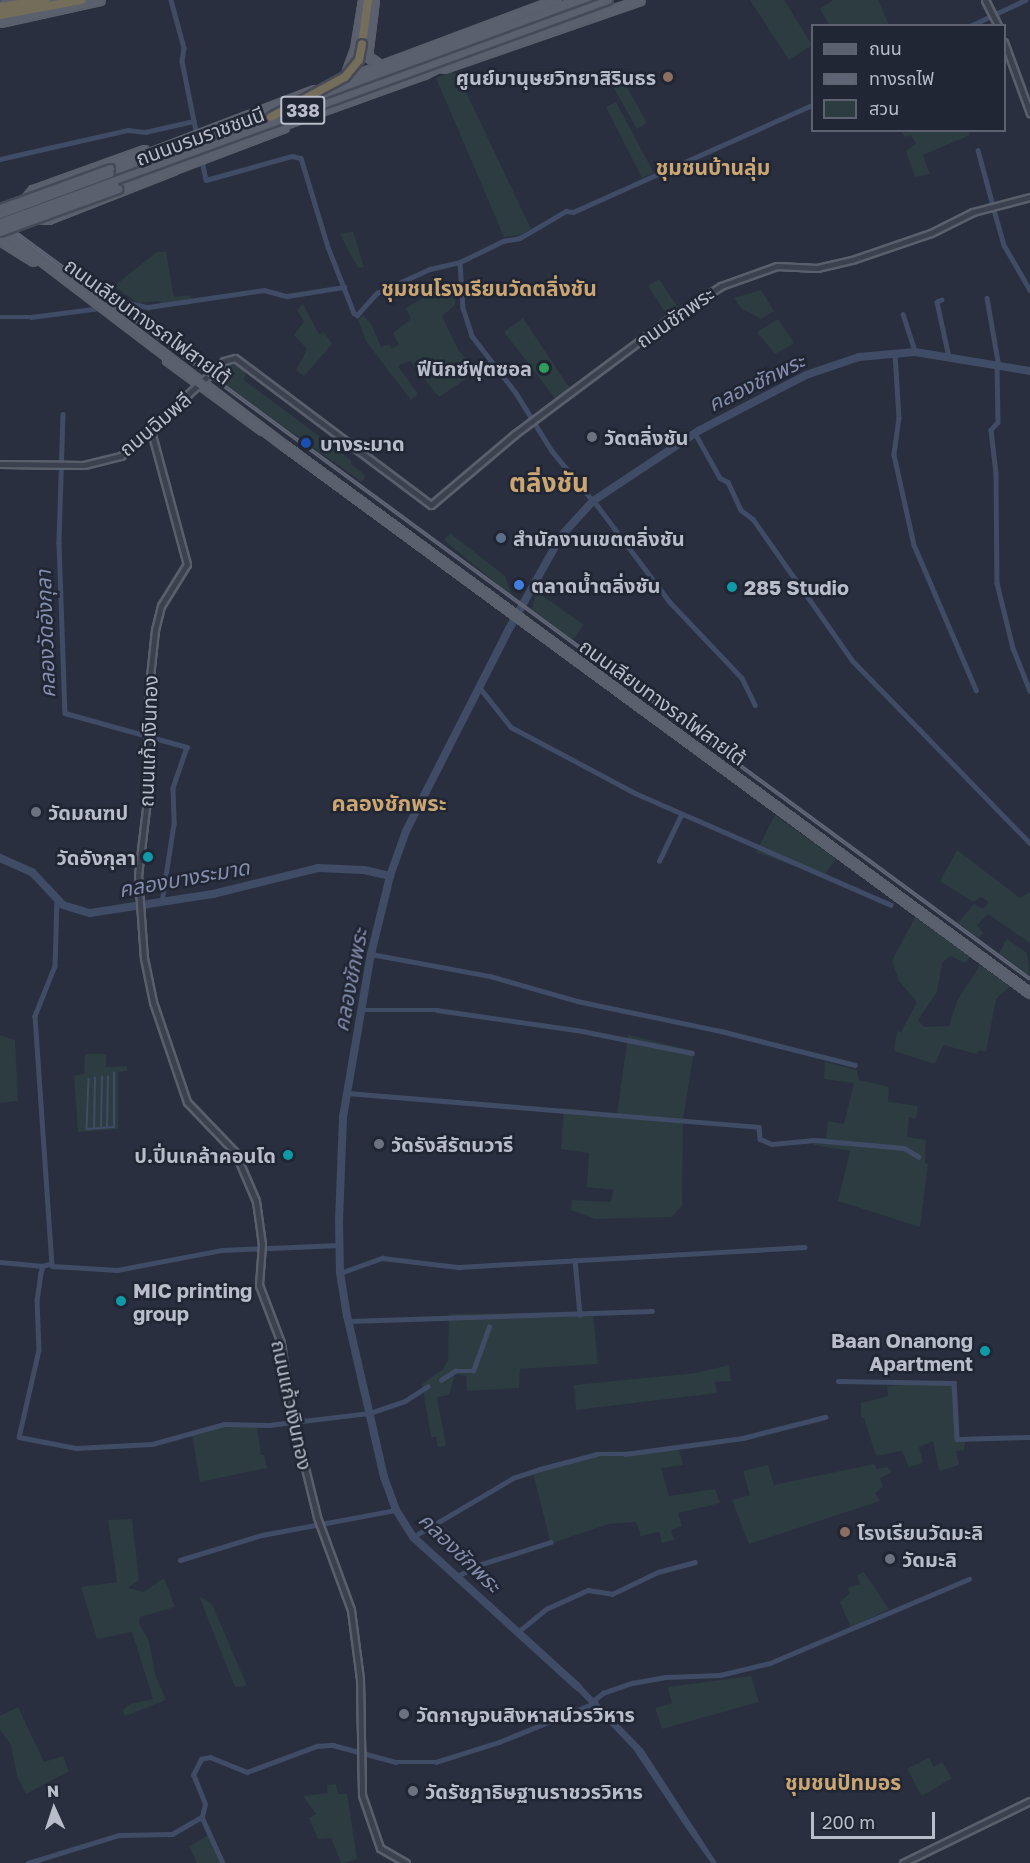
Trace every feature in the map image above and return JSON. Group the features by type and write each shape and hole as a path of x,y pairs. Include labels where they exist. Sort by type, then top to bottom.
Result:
{"highway":[{"path":"0,7 45,0"},
{"path":"0,15 82,0"},
{"path":"271,117 333,86 356,65 360,57 368,0"}],"main road":[{"path":"0,22 100,0"},
{"path":"340,81 353,58 363,0"},
{"path":"353,58 362,62 367,56 374,0"},
{"name":"338","path":"0,208 110,170 178,141 199,136 556,0"},
{"path":"521,13 567,0"},
{"name":"ถนนบรมราชชนนี","path":"0,216 199,136 580,0"},
{"name":"338","path":"0,216 592,0"},
{"name":"338","path":"0,222 608,0"},
{"name":"ถนนบรมราชชนนี","path":"0,230 427,73 464,54 614,0"},
{"path":"562,27 628,0"},
{"name":"338","path":"427,73 640,0"},
{"path":"367,56 372,63 385,65"},
{"path":"378,73 385,65"},
{"path":"173,170 43,221 31,218 22,206 24,197 33,190 178,141"},
{"name":"338","path":"117,187 173,170 197,157"},
{"name":"ถนนเลียบทางรถไฟสายใต้","path":"0,230 33,261 1030,993"},
{"name":"ถนนเลียบทางรถไฟสายใต้","path":"0,230 97,307"},
{"path":"0,240 33,261"}],"street":[{"path":"985,0 997,24"},
{"path":"1006,45 1030,113"},
{"name":"ถนนชักพระ","path":"430,505 531,423 669,319 721,286 777,266 817,268 852,260 931,233 973,212 1030,197"},
{"name":"ถนนฉิมพลี","path":"0,464 63,465 108,462 151,431 224,361 239,360 430,505"},
{"name":"ถนนแก้วเงินทอง","path":"151,431 188,564 158,613 148,695 149,739 138,886 141,926 153,1002 182,1093 192,1111 240,1160 256,1201 262,1247 259,1285 281,1343 294,1425 320,1528 351,1610 360,1679 359,1766 362,1795 376,1841 384,1852 406,1863"},
{"path":"903,1863 1030,1801"}],"green space":[{"path":"750,0 784,0 811,43 811,46 789,60"},
{"path":"833,0 878,0 889,24 828,24 820,9"},
{"path":"616,67 647,123 637,129 606,74"},
{"path":"451,72 458,75 531,229 520,235 504,237 436,78"},
{"path":"616,102 654,173 642,178 606,107"},
{"path":"902,132 968,132 970,135 923,155 930,174 915,177 906,151 916,144 911,135 905,137"},
{"path":"353,231 364,267 358,268 340,234"},
{"path":"157,252 166,252 174,297 191,295 192,304 162,308 160,301 138,303 114,286"},
{"path":"659,279 679,309 668,317 648,286"},
{"path":"457,285 455,305 442,316 459,351 478,371 439,397 410,361 398,366 418,394 411,400 366,341 358,320 363,315 371,324 381,347 389,344 392,348 399,345 393,333 411,319 406,308 435,291"},
{"path":"761,290 774,311 761,319 742,309 734,298"},
{"path":"303,304 319,334 324,332 332,344 304,376 296,370 307,349 294,335 304,322 297,310"},
{"name":"ฟีนิกซ์ฟุตซอล","path":"523,318 571,390 557,401 504,332"},
{"path":"778,319 794,343 775,354 757,332"},
{"path":"231,362 247,371 244,380 351,460 351,464 366,476 362,482 213,376"},
{"path":"450,533 505,576 512,597 444,540"},
{"path":"540,594 584,625 573,640 532,610 535,596"},
{"path":"775,815 836,859 823,877 756,852"},
{"path":"957,850 1020,898 1030,892 1030,943 988,914 977,925 983,933 978,938 958,923 974,904 983,909 989,902 981,897 973,902 940,881"},
{"path":"915,917 970,957 965,963 950,956 942,963 937,992 918,1020 924,1027 949,1026 957,1001 980,965 1010,986 996,999 986,1052 979,1050 977,1054 943,1045 935,1064 894,1051 897,1031 901,1032 917,1002 899,981 892,961"},
{"path":"1007,939 1027,953 1030,976 999,953"},
{"path":"0,1035 15,1040 18,1101 0,1103"},
{"path":"628,1035 694,1051 683,1120 682,1206 671,1217 595,1219 571,1210 572,1200 611,1202 613,1190 587,1187 589,1153 561,1149 564,1108 617,1114"},
{"path":"85,1054 106,1054 106,1067 127,1066 127,1071 118,1072 118,1129 78,1132 74,1076 84,1074"},
{"path":"825,1062 857,1070 859,1080 889,1087 888,1102 918,1106 916,1119 909,1117 907,1137 926,1140 925,1163 928,1164 920,1227 838,1201 850,1151 814,1145 810,1138 826,1138 828,1121 844,1124 854,1083 824,1079"},
{"path":"593,1312 598,1364 520,1369 519,1388 467,1391 466,1376 455,1374 449,1395 437,1397 446,1446 438,1447 436,1437 431,1437 422,1384 443,1369 448,1360 449,1314"},
{"path":"729,1365 731,1381 715,1382 717,1393 576,1410 574,1385 696,1373"},
{"path":"957,1382 960,1442 965,1442 964,1450 956,1451 959,1465 939,1471 933,1441 919,1447 923,1463 909,1467 902,1451 876,1456 864,1418 861,1418 861,1403 888,1396 887,1386"},
{"path":"224,1425 257,1426 261,1455 264,1455 267,1468 200,1482 192,1435"},
{"path":"679,1449 683,1465 661,1468 669,1496 715,1489 720,1503 678,1513 682,1526 671,1530 674,1540 662,1543 659,1532 641,1536 636,1522 609,1524 555,1542 550,1540 532,1469 597,1452"},
{"path":"874,1464 877,1469 887,1467 892,1472 880,1478 883,1487 875,1493 880,1501 749,1544 732,1500 750,1495 743,1471 768,1465 774,1485"},
{"path":"132,1519 139,1580 128,1588 144,1592 164,1578 175,1607 140,1617 139,1623 149,1641 155,1674 166,1700 125,1716 123,1710 130,1704 153,1699 132,1632 97,1639 81,1587 117,1582 108,1520"},
{"path":"864,1572 889,1609 851,1628 840,1602 850,1593 847,1588 860,1584 857,1575"},
{"path":"199,1596 212,1604 247,1686 235,1687"},
{"path":"751,1676 759,1702 662,1729 655,1708 672,1703 668,1687"},
{"path":"18,1707 44,1762 63,1756 69,1771 26,1794 17,1776 11,1745 0,1730 0,1716"},
{"path":"929,1758 934,1767 942,1762 952,1778 922,1796 907,1769"},
{"path":"336,1784 338,1794 347,1794 357,1859 344,1863 341,1863 331,1838 318,1839 309,1818 316,1814 303,1796 328,1793 327,1785"},
{"path":"209,1835 221,1863 197,1863 189,1846"}],"water":[{"path":"573,1677 643,1749 717,1863 711,1863 633,1749 569,1682"}],"waterway":[{"path":"171,0 184,48 182,61 194,121"},
{"path":"974,24 1025,0"},
{"path":"460,262 503,241 520,238 566,211 573,212 811,105"},
{"path":"0,159 128,130 145,132 194,121 206,180 292,156 301,158 328,247 354,313 357,315 377,293 430,269 460,262 463,308 472,336 516,393 552,451 593,501"},
{"path":"978,150 992,202"},
{"path":"994,210 1004,245 1030,290"},
{"path":"0,317 31,317 116,306 121,301 148,307 264,290 287,296 344,287"},
{"path":"987,298 999,367"},
{"path":"942,300 937,302 949,357"},
{"path":"903,314 915,352"},
{"name":"คลองชักพระ","path":"578,1687 413,1537 396,1510 384,1477 347,1316 340,1273 339,1221 343,1117 371,954 390,876 406,831 509,629 561,536 593,501 700,430 806,375 859,357 915,352 1030,371"},
{"path":"895,353 899,418 894,455 914,545 976,690"},
{"path":"997,366 998,422 991,430 996,473 997,583 1013,648 1030,691"},
{"name":"คลองวัดอังกุลา","path":"63,414 59,543 65,713 187,747 173,788 174,824 162,902"},
{"path":"695,433 720,478 728,482 741,510 753,519 852,660 1030,843"},
{"path":"594,501 669,601 742,678 755,705"},
{"path":"480,688 511,727 635,793 891,905"},
{"path":"659,861 681,815"},
{"name":"คลองบางระมาด","path":"0,858 32,872 63,905 90,913 213,894 318,868 364,870 390,876"},
{"path":"57,899 55,966 35,1016 52,1264 43,1266 41,1273 37,1300 39,1350 19,1437 76,1448 152,1444 224,1424 269,1425 370,1413 405,1401 428,1386"},
{"path":"371,954 490,976 577,1001 721,1031 855,1065"},
{"path":"361,1010 437,1010 582,1031 692,1053"},
{"path":"89,1079 87,1129 114,1127 114,1073"},
{"path":"101,1127 102,1077"},
{"path":"107,1127 108,1077"},
{"path":"94,1128 95,1078"},
{"path":"347,1093 759,1127 760,1139 772,1144 814,1140 882,1146 904,1148 919,1157"},
{"path":"52,1266 117,1270 222,1250 339,1245"},
{"path":"340,1273 382,1258 459,1267 804,1247"},
{"path":"575,1260 580,1315"},
{"path":"1,1262 43,1266"},
{"path":"349,1321 652,1311"},
{"path":"441,1380 455,1371 473,1371 489,1327"},
{"path":"838,1381 954,1383 957,1439 1030,1437"},
{"path":"413,1537 513,1478 540,1469 597,1454 625,1454 743,1438 825,1417"},
{"path":"180,1560 262,1535 396,1510"},
{"path":"455,1577 482,1564 551,1542"},
{"path":"519,1631 546,1609 588,1590 612,1594 658,1572 695,1562"},
{"path":"593,1701 603,1693 632,1683 665,1677 720,1675 770,1663 969,1579"},
{"path":"28,1863 119,1835 172,1834 202,1817 205,1804 193,1775 201,1759 210,1757 247,1772 317,1746 333,1745 396,1762 436,1762 499,1742 595,1703"},
{"path":"202,1817 223,1863"}],"railway":[{"path":"0,221 1030,979"}],"place":[{"name":"ศูนย์มานุษยวิทยาสิรินธร","path":"668,77"},
{"name":"ฟีนิกซ์ฟุตซอล","path":"544,368"},
{"name":"วัดตลิ่งชัน","path":"592,437"},
{"name":"บางระมาด","path":"306,443"},
{"name":"สำนักงานเขตตลิ่งชัน","path":"501,538"},
{"name":"ตลาดน้ำตลิ่งชัน","path":"519,585"},
{"name":"285 Studio","path":"732,587"},
{"name":"วัดมณฑป","path":"36,812"},
{"name":"วัดอังกุลา","path":"148,857"},
{"name":"วัดรังสีรัตนวารี","path":"379,1144"},
{"name":"ป.ปิ่นเกล้าคอนโด","path":"288,1155"},
{"name":"MIC printing group","path":"121,1301"},
{"name":"Baan Onanong Apartment","path":"985,1351"},
{"name":"โรงเรียนวัดมะลิ","path":"845,1532"},
{"name":"วัดมะลิ","path":"890,1559"},
{"name":"วัดกาญจนสิงหาสน์วรวิหาร","path":"404,1714"},
{"name":"วัดรัชฎาธิษฐานราชวรวิหาร","path":"413,1791"}],"district":[{"name":"ชุมชนบ้านลุ่ม","path":"713,167"},
{"name":"ชุมชนโรงเรียนวัดตลิ่งชัน","path":"489,288"},
{"name":"ตลิ่งชัน","path":"549,483"},
{"name":"คลองชักพระ","path":"389,803"},
{"name":"ชุมชนปัทมอร","path":"843,1782"}]}
